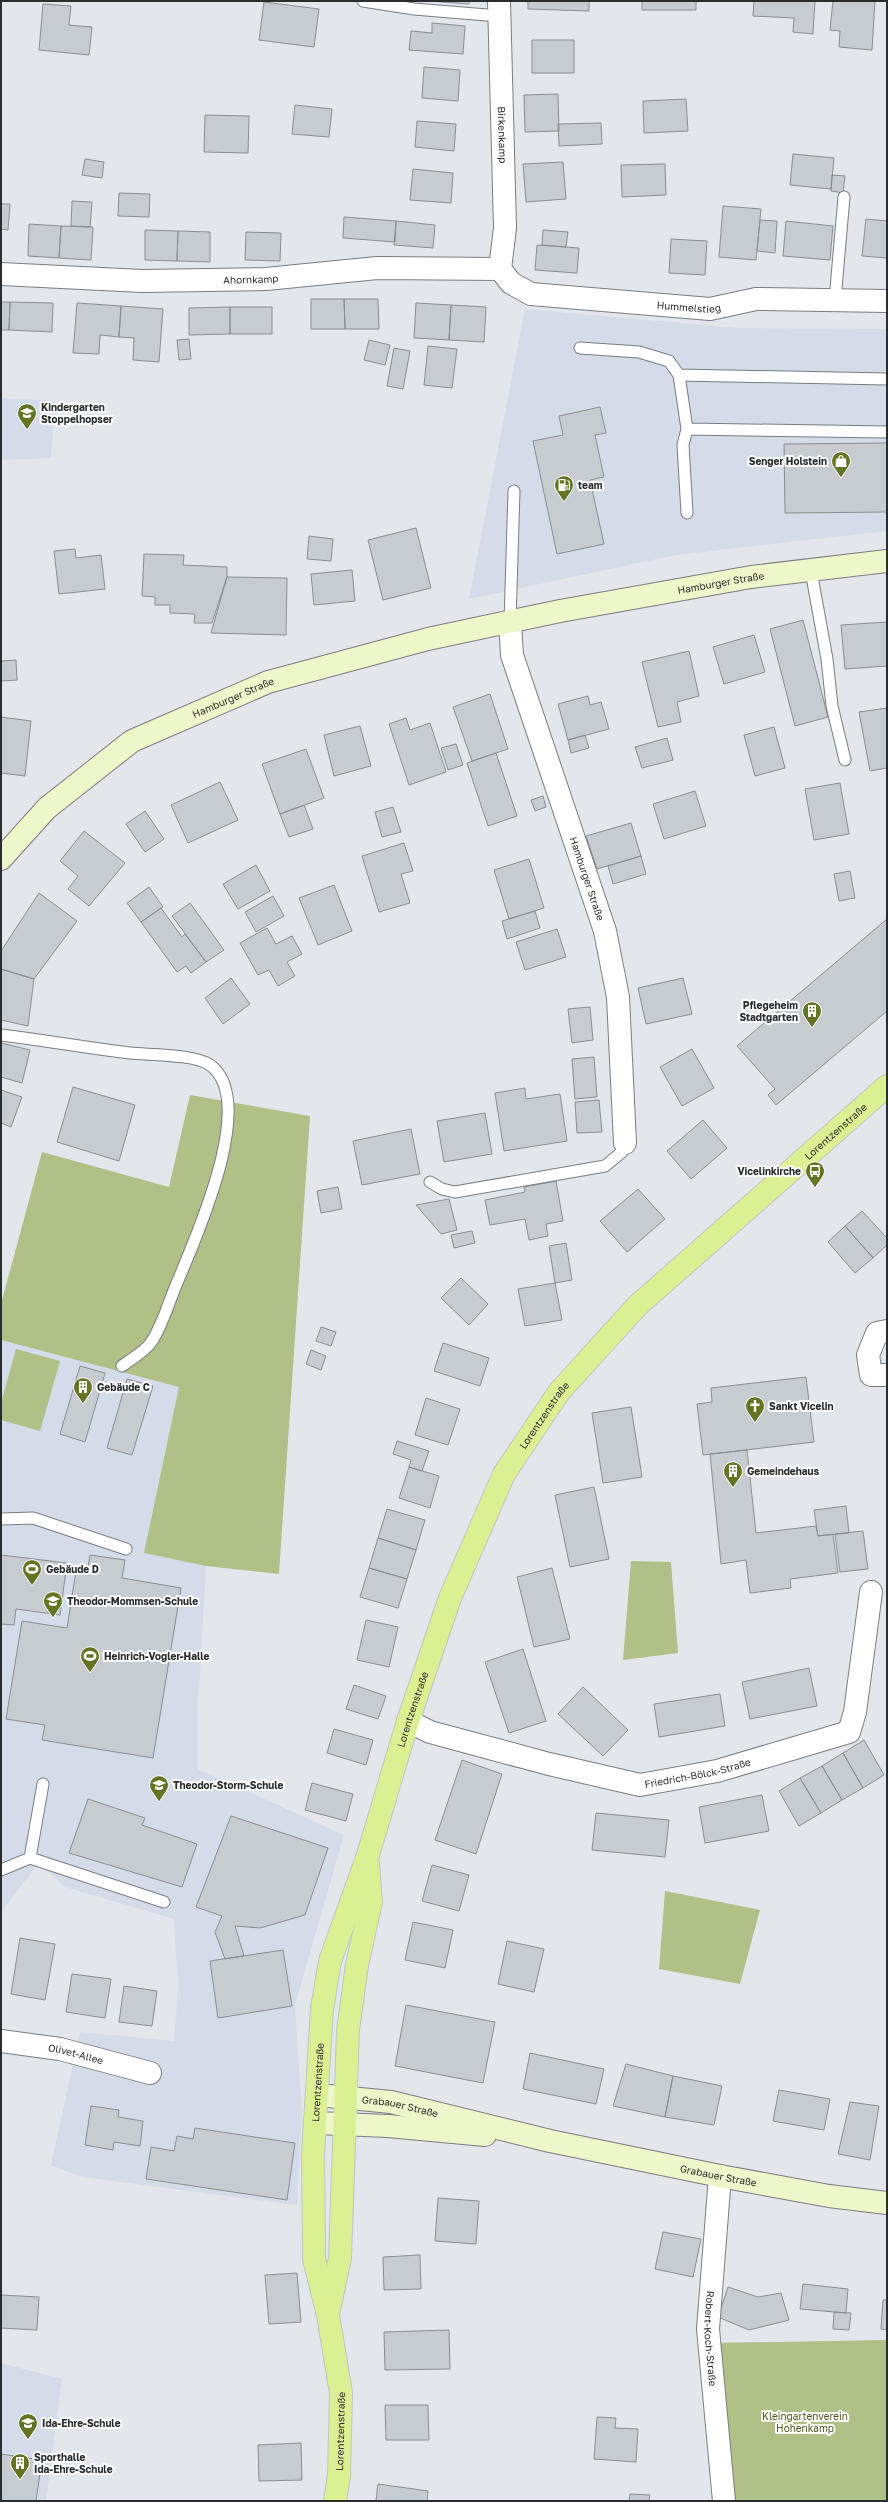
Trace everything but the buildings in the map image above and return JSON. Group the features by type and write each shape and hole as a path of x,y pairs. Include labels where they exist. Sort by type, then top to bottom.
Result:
{"main road":[{"name":"Lorentzenstraße","path":"336,2501 339,2476 341,2393 328,2315 314,2259 313,2154 318,2095 322,2010 330,1961 368,1855 408,1721 450,1598 504,1474 559,1392 637,1306 887,1086"},
{"name":"Lorentzenstraße","path":"328,2315 340,2258 343,2124 348,2030 357,1965 371,1902 368,1855"}],"street":[{"name":"Birkenkamp","path":"499,8 505,228 500,269"},
{"name":"Ahornkamp","path":"1,274 142,281 266,279 377,268 500,269"},
{"name":"Hummelstieg","path":"500,269 511,283 531,294 710,309 756,299 887,300"},
{"name":"Hamburger Straße","path":"1,859 47,808 132,741 268,682 421,640 510,622 751,577 887,561"},
{"name":"Hamburger Straße","path":"510,622 512,655 605,931 618,996 625,1143"},
{"path":"887,1331 877,1333 868,1354 871,1374 887,1375"},
{"name":"Friedrich-Bölck-Straße","path":"408,1721 430,1732 549,1764 640,1784 717,1771 849,1732 855,1712 871,1592"},
{"name":"Olivet-Allee","path":"1,2041 60,2049 150,2073"},
{"name":"Grabauer Straße","path":"318,2095 391,2102 550,2141 720,2176 829,2196 887,2203"},
{"name":"Grabauer Straße","path":"316,2123 388,2126 550,2141"},
{"name":"Robert-Koch-Straße","path":"720,2176 708,2329 724,2501"}],"lane":[{"path":"363,1 414,9 499,8"},
{"path":"835,300 844,197"},
{"path":"580,348 639,352 669,361 679,375 687,429 683,445 686,513"},
{"path":"679,375 887,379"},
{"path":"687,429 887,432"},
{"path":"510,622 514,491"},
{"path":"811,571 827,659 832,706 845,760"},
{"path":"1,1035 129,1053 182,1057 208,1064 219,1073 224,1084 227,1102 225,1148 202,1222 152,1342 122,1366"},
{"path":"430,1182 442,1190 455,1192 605,1166 622,1152 625,1143"},
{"path":"1,1519 33,1518 126,1549"},
{"path":"30,1858 43,1784"},
{"path":"1,1870 30,1858 164,1902"}],"shaded area":[{"path":"525,309 739,328 887,329 887,531 676,555 469,599"},
{"name":"Kindergarten Stoppelhopser","path":"1,398 55,401 51,458 1,460"},
{"name":"Theodor-Storm-Schule","path":"1,1340 179,1387 145,1553 206,1566 197,1726 198,1769 344,1835 295,2005 302,2115 297,2205 82,2177 51,2165 80,2032 174,2041 178,1988 174,1919 65,1887 39,1863 1,1912"},
{"name":"Ida-Ehre-Schule","path":"1,2363 62,2379 46,2501 1,2501"}],"green space":[{"path":"190,1095 310,1116 279,1574 206,1566 144,1553 179,1387 1,1340 1,1304 42,1152 169,1187"},
{"path":"16,1349 60,1361 40,1431 1,1420 1,1403"},
{"path":"631,1561 671,1562 678,1653 623,1660"},
{"path":"665,1891 760,1910 740,1984 659,1969"},
{"name":"Kleingartenverein Hohenkamp","path":"887,2340 887,2501 734,2501 713,2343"}],"place":[{"name":"Kindergarten Stoppelhopser","path":"27,430"},
{"name":"Senger Holstein","path":"841,478"},
{"name":"team","path":"564,502"},
{"name":"Pflegeheim Stadtgarten","path":"812,1028"},
{"name":"Vicelinkirche","path":"815,1188"},
{"name":"Gebäude C","path":"83,1404"},
{"name":"Sankt Vicelin","path":"755,1423"},
{"name":"Gemeindehaus","path":"733,1488"},
{"name":"Gebäude D","path":"32,1586"},
{"name":"Theodor-Mommsen-Schule","path":"53,1618"},
{"name":"Heinrich-Vogler-Halle","path":"90,1673"},
{"name":"Theodor-Storm-Schule","path":"159,1802"},
{"name":"Ida-Ehre-Schule","path":"28,2440"},
{"name":"Sporthalle Ida-Ehre-Schule","path":"20,2480"}]}
